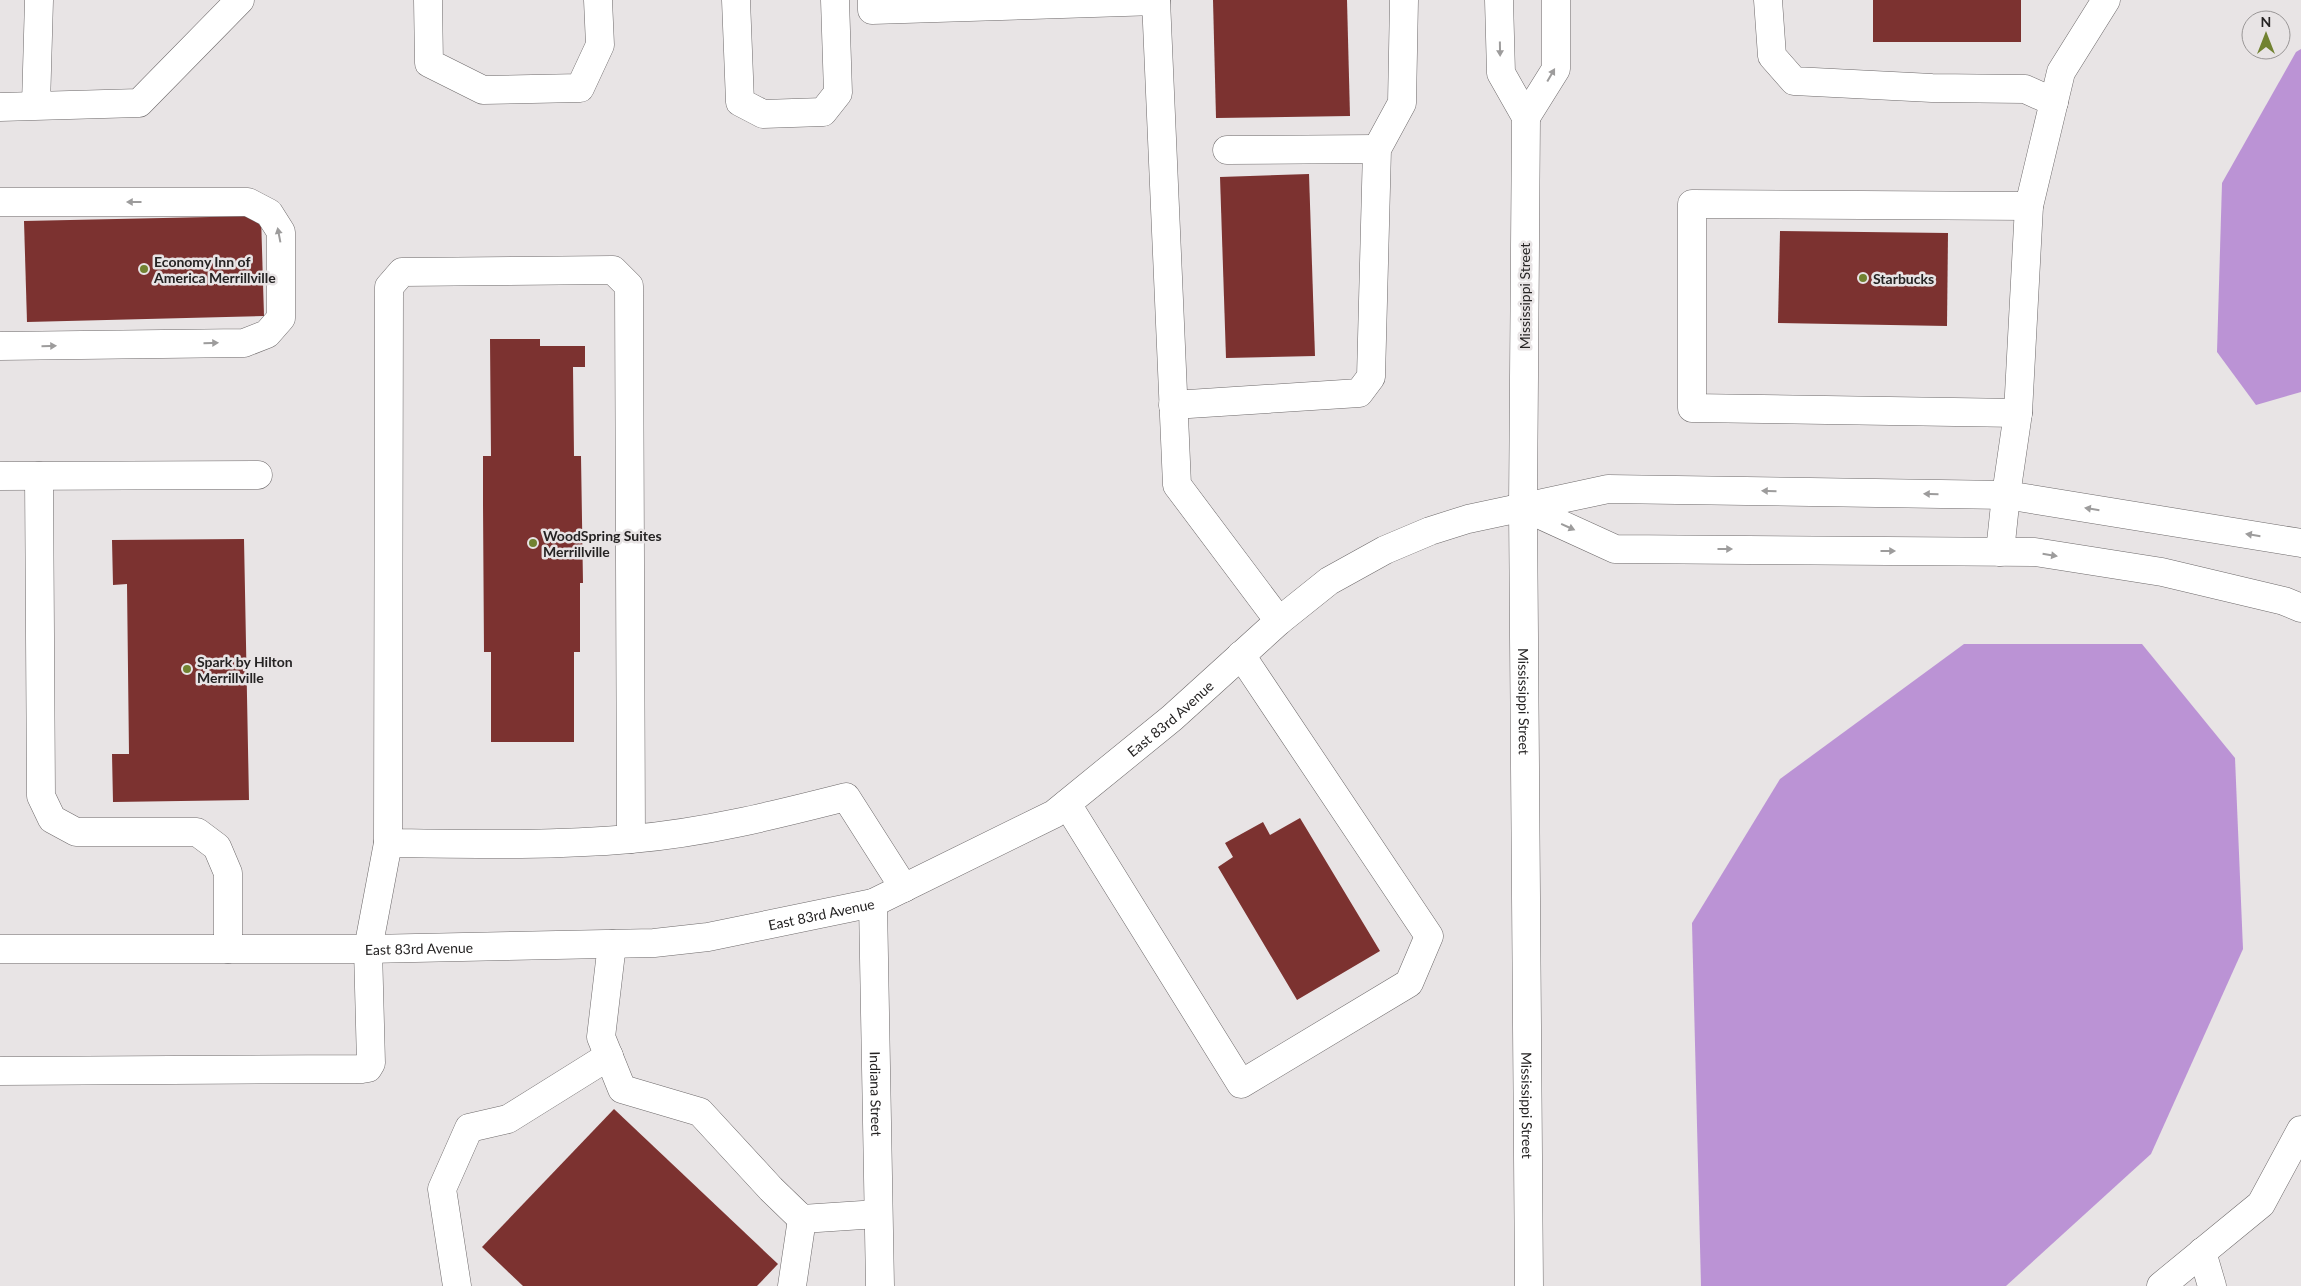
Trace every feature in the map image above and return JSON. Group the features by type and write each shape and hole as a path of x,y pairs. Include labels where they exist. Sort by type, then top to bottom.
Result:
{"street":[{"path":"36,105 39,0"},
{"path":"0,107 139,103 240,0"},
{"path":"428,0 429,63 483,90 580,88 600,45 598,0"},
{"path":"736,0 740,102 763,114 822,112 838,93 836,0"},
{"path":"872,0 872,10 1156,0 1177,485 1279,621"},
{"path":"1173,405 1359,393 1371,377 1377,149 1402,103 1404,0"},
{"path":"1499,0 1501,73 1526,117 1556,69 1556,0"},
{"path":"1768,0 1772,56 1794,81 1932,88 2025,89 2054,102"},
{"path":"2000,552 2018,413 2029,206 2061,72 2106,0"},
{"name":"Mississippi Street","path":"1526,117 1523,507 1529,1286"},
{"path":"1227,150 1377,149"},
{"path":"0,202 248,202 269,213 280,232 282,318 267,334 244,342 0,346"},
{"path":"2018,413 1692,408 1692,204 2029,206"},
{"path":"0,1071 368,1068 371,1062 368,949 388,843 389,287 402,272 613,270 629,286 631,839"},
{"path":"0,476 258,475"},
{"path":"40,476 41,796 52,819 76,832 197,832 217,847 228,873 228,949"},
{"name":"East 83rd Avenue","path":"0,949 368,949 654,943 708,937 873,903 1054,814 1172,718 1279,621 1330,582 1385,550 1449,525 1608,489 2006,495 2301,543"},
{"path":"1523,507 1615,548 2035,552 2162,572 2284,601 2301,608"},
{"path":"1067,804 1240,1084 1408,983 1429,936 1242,655"},
{"path":"388,843 508,844 631,839 740,824 846,797 904,888"},
{"name":"Indiana Street","path":"873,903 880,1286"},
{"path":"612,944 601,1037 622,1089 700,1112 771,1189 802,1219 878,1214"},
{"path":"457,1286 442,1189 469,1128 508,1118 609,1056"},
{"path":"2161,1286 2261,1204 2301,1130"},
{"path":"792,1286 802,1219"},
{"path":"2202,1252 2212,1286"}],"shaded area":[{"path":"2301,49 2301,392 2256,405 2217,352 2222,183 2296,52"},
{"path":"1964,644 2142,644 2235,758 2243,949 2151,1154 2006,1286 1701,1286 1692,923 1780,779"}],"building":[{"path":"1213,0 1347,0 1350,116 1216,118"},
{"path":"1873,0 2021,0 2021,42 1873,42"},
{"path":"1309,174 1315,356 1226,358 1220,177"},
{"name":"Economy Inn of America Merrillville","path":"261,216 264,316 27,322 24,221"},
{"name":"Starbucks","path":"1780,231 1948,233 1947,326 1778,323"},
{"name":"WoodSpring Suites Merrillville","path":"490,339 540,339 540,346 585,346 585,367 573,367 574,456 581,456 583,583 580,583 580,652 574,652 574,742 491,742 491,652 484,652 483,504 483,456 491,456"},
{"name":"Spark by Hilton Merrillville","path":"244,539 249,800 113,802 112,754 129,754 127,584 113,585 112,540"},
{"path":"1300,818 1380,951 1297,1000 1218,867 1233,857 1225,843 1263,822 1270,835"},
{"path":"614,1109 778,1264 757,1286 523,1286 482,1247"}],"place":[{"name":"Economy Inn of America Merrillville","path":"144,269"},
{"name":"Starbucks","path":"1863,278"},
{"name":"WoodSpring Suites Merrillville","path":"533,543"},
{"name":"Spark by Hilton Merrillville","path":"187,669"}]}
